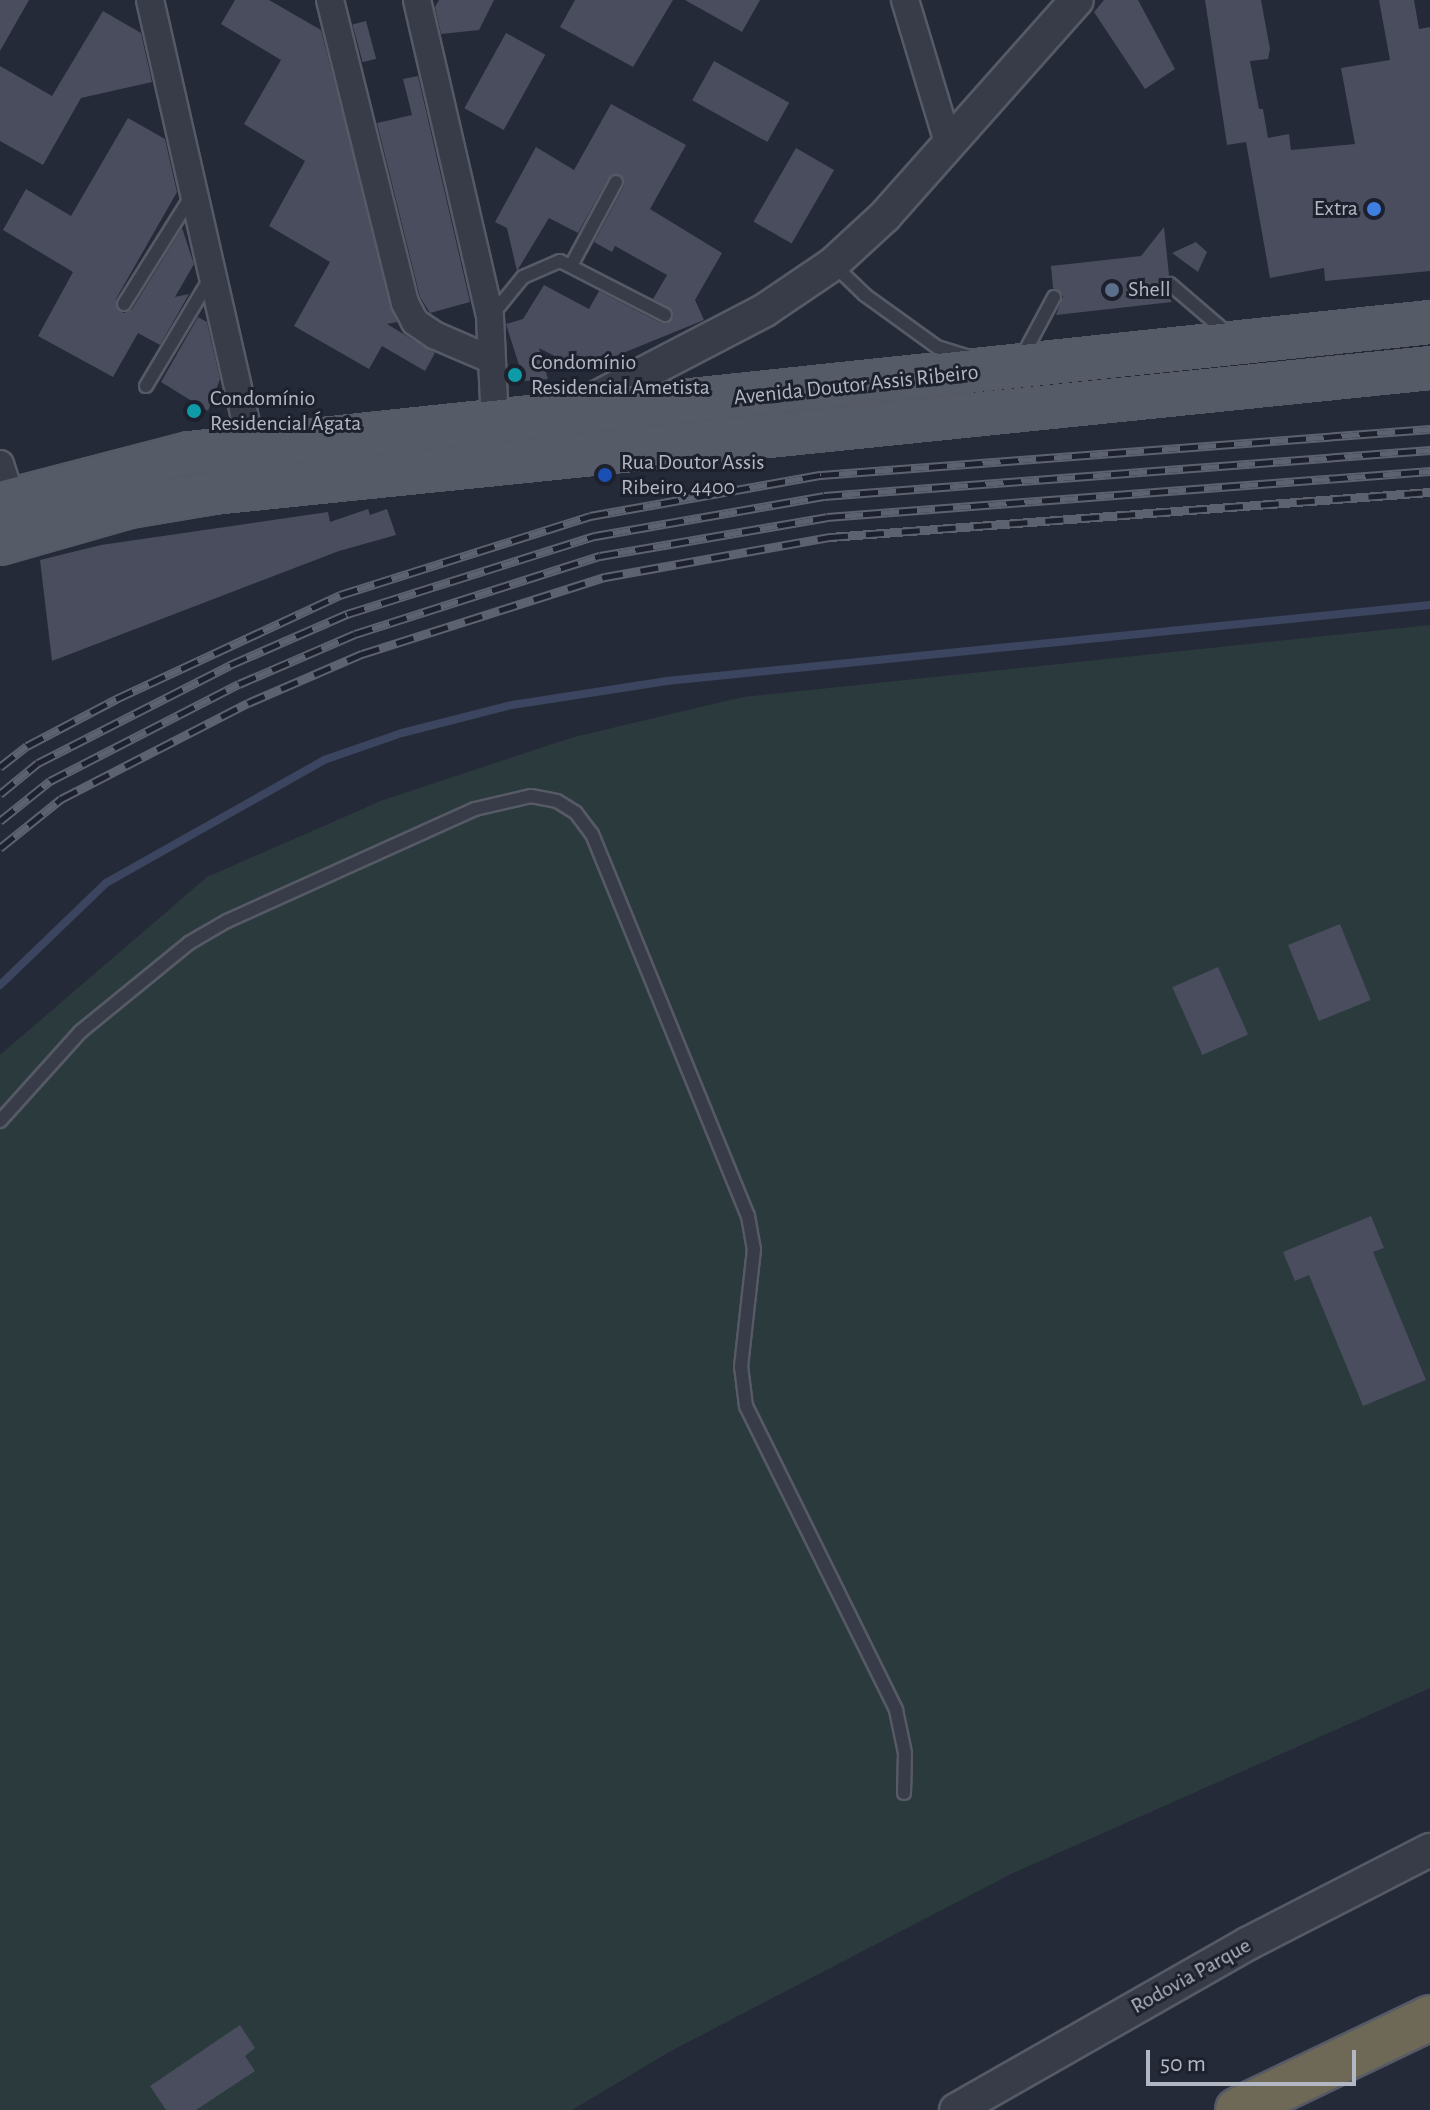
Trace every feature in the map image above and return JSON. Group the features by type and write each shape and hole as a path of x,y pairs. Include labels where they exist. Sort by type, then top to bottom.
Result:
{"highway":[{"path":"1238,2110 1430,2018"}],"main road":[{"name":"Avenida Doutor Assis Ribeiro","path":"4,488 190,453 495,424 1430,322"},
{"name":"Avenida Doutor Assis Ribeiro","path":"0,544 130,507 213,493 1430,368"}],"street":[{"path":"150,0 215,271 252,448"},
{"path":"330,0 405,303 415,322 434,335 492,360"},
{"path":"417,0 490,317 495,424"},
{"path":"905,0 949,146"},
{"path":"558,417 765,310 833,264 949,146 1077,0"},
{"name":"Rodovia Parque","path":"956,2110 1247,1944 1430,1850"}],"lane":[{"path":"572,264 616,182"},
{"path":"124,304 195,189"},
{"path":"490,317 533,268 547,263 572,264 665,315"},
{"path":"833,264 865,295 937,347 1012,369 1040,316 1054,297"},
{"path":"146,386 215,271"},
{"path":"1170,284 1238,343"},
{"path":"0,1121 80,1032 189,943 227,921 475,809 531,796 557,801 576,813 592,834 748,1216 754,1249 741,1366 746,1406 896,1710 905,1753 904,1793"}],"shaded area":[{"path":"1430,625 1430,1688 1011,1874 669,2052 572,2110 0,2110 0,1055 207,877 383,800 574,737 743,697"}],"building":[{"path":"0,0 29,0 0,51"},
{"path":"235,0 269,0 321,30 397,322 387,324 435,353 425,371 382,346 369,369 294,326 330,262 269,226 305,161 244,124 281,60 221,24"},
{"path":"439,0 494,0 479,30 441,34 435,7"},
{"path":"575,0 673,0 633,67 560,27"},
{"path":"685,0 760,0 742,32"},
{"path":"1104,0 1138,0 1175,69 1145,89 1094,12"},
{"path":"1205,0 1261,0 1270,49 1268,59 1250,61 1259,109 1263,109 1268,138 1289,134 1291,150 1355,144 1341,68 1390,60 1379,0 1414,0 1419,29 1430,27 1430,271 1325,281 1324,268 1270,278 1246,142 1227,145"},
{"path":"103,11 141,33 152,82 81,98 43,165 0,141 0,66 52,96"},
{"path":"366,21 376,59 363,62 352,25"},
{"path":"506,33 545,55 504,130 464,108"},
{"path":"714,61 789,103 767,142 692,100"},
{"path":"418,76 470,302 430,313 420,297 377,123 412,115 403,79"},
{"path":"611,104 686,145 650,209 722,253 695,300 704,320 596,364 577,355 572,365 539,348 548,379 524,381 506,324 523,319 544,285 589,309 599,291 661,323 673,318 672,310 653,299 667,275 615,246 612,252 594,242 624,186 621,175 609,177 578,233 549,218 517,271 507,228 495,222 536,147 574,170"},
{"path":"128,118 165,139 177,192 116,299 117,309 124,313 132,309 182,228 194,264 175,297 189,294 160,345 138,333 113,377 38,336 73,272 3,230 26,189 71,216"},
{"path":"796,148 834,170 792,244 754,222"},
{"name":"Shell","path":"1164,227 1169,275 1161,286 1172,302 1056,315 1063,296 1053,288 1051,266 1141,256"},
{"path":"1196,242 1207,252 1198,272 1172,253"},
{"path":"198,317 207,322 220,379 208,411 161,382"},
{"path":"368,509 370,515 387,509 396,535 339,551 52,661 40,560 101,545 328,512 330,522"},
{"path":"1340,924 1371,1000 1319,1021 1288,945"},
{"path":"1218,967 1248,1035 1202,1055 1172,987"},
{"path":"1371,1216 1384,1248 1373,1252 1426,1380 1363,1406 1309,1275 1295,1281 1283,1252"},
{"path":"240,2025 255,2048 245,2056 255,2071 196,2110 166,2110 150,2086"}],"waterway":[{"path":"0,985 106,883 324,760 402,733 512,705 667,681 1430,605"}],"railway":[{"path":"0,767 27,746 116,699 340,595 590,516 821,475 1430,429"},
{"path":"0,794 38,763 230,665 347,614 595,536 824,496 1430,450"},
{"path":"0,821 50,781 239,684 355,634 600,556 827,517 1430,471"},
{"path":"0,848 61,799 248,703 362,654 605,577 830,537 1430,492"}],"place":[{"name":"Extra","path":"1374,209"},
{"name":"Shell","path":"1112,290"},
{"name":"Condomínio Residencial Ametista","path":"515,375"},
{"name":"Condomínio Residencial Ágata","path":"194,411"},
{"name":"Rua Doutor Assis Ribeiro, 4400","path":"605,475"}]}
